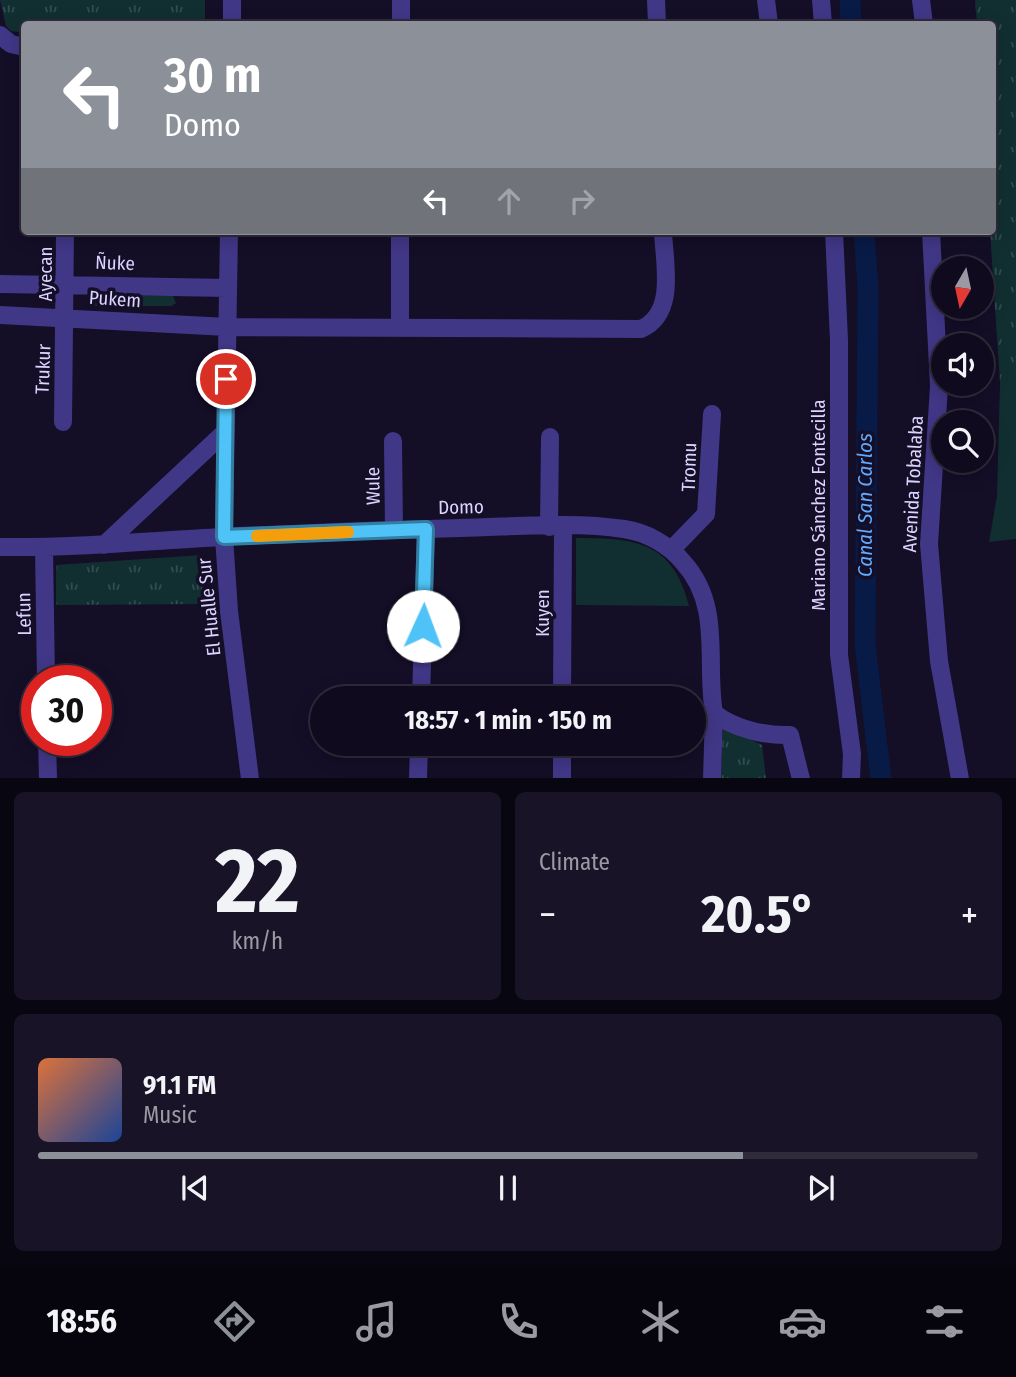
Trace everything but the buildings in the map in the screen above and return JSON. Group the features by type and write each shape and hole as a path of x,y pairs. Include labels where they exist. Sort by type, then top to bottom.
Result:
{"street":[{"path":"232,0 232,21"},
{"path":"401,0 401,21"},
{"path":"656,0 657,21"},
{"path":"766,0 769,21"},
{"path":"821,0 823,21"},
{"path":"921,0 924,21"},
{"path":"0,35 10,44 21,46"},
{"name":"Ayecan","path":"65,235 66,317"},
{"name":"El Hualle Sur","path":"229,235 224,537 229,611 250,778"},
{"path":"400,235 400,328"},
{"name":"Pukem","path":"0,315 227,327 641,329 656,319 665,301 663,235"},
{"name":"Mariano Sánchez Fontecilla","path":"834,235 839,340 839,655 852,754 851,778"},
{"name":"Avenida Tobalaba","path":"931,235 939,386 929,544 939,661 960,778"},
{"name":"Ñuke","path":"0,284 66,283 228,288"},
{"name":"Trukur","path":"63,422 66,317"},
{"name":"Tromu","path":"671,550 706,514 712,414"},
{"path":"104,545 226,431"},
{"name":"Kuyen","path":"550,438 562,686"},
{"name":"Wule","path":"393,441 394,530"},
{"path":"421,686 426,529"},
{"name":"Domo","path":"0,547 104,545 426,529 624,529 657,541 671,550 692,573 706,602 712,651 712,778"},
{"name":"Lefun","path":"44,547 46,665"},
{"path":"714,713 729,724 790,735 802,778"},
{"path":"47,756 48,778"},
{"path":"418,778 419,756"},
{"path":"562,756 562,778"}],"green space":[{"path":"0,0 205,0 205,21 21,21 21,33 11,31 6,26"},
{"path":"975,0 1016,0 1016,382 1000,382 994,256 992,256 990,235 996,235 996,21 977,21"},
{"path":"91,295 173,296 176,303 172,306 92,306"},
{"path":"1000,382 1016,382 1016,539 989,542 997,496"},
{"path":"576,538 616,539 649,548 662,556 673,568 689,606 576,605"},
{"path":"202,555 203,604 56,605 56,565"},
{"path":"723,726 762,745 766,778 721,778"}],"waterway":[{"name":"Canal San Carlos","path":"850,0 851,21"},
{"name":"Canal San Carlos","path":"864,235 868,289 865,644 881,778"}],"slow traffic":[{"path":"257,536 348,532"}],"route":[{"path":"226,379 224,537 426,529 423,626"}]}
